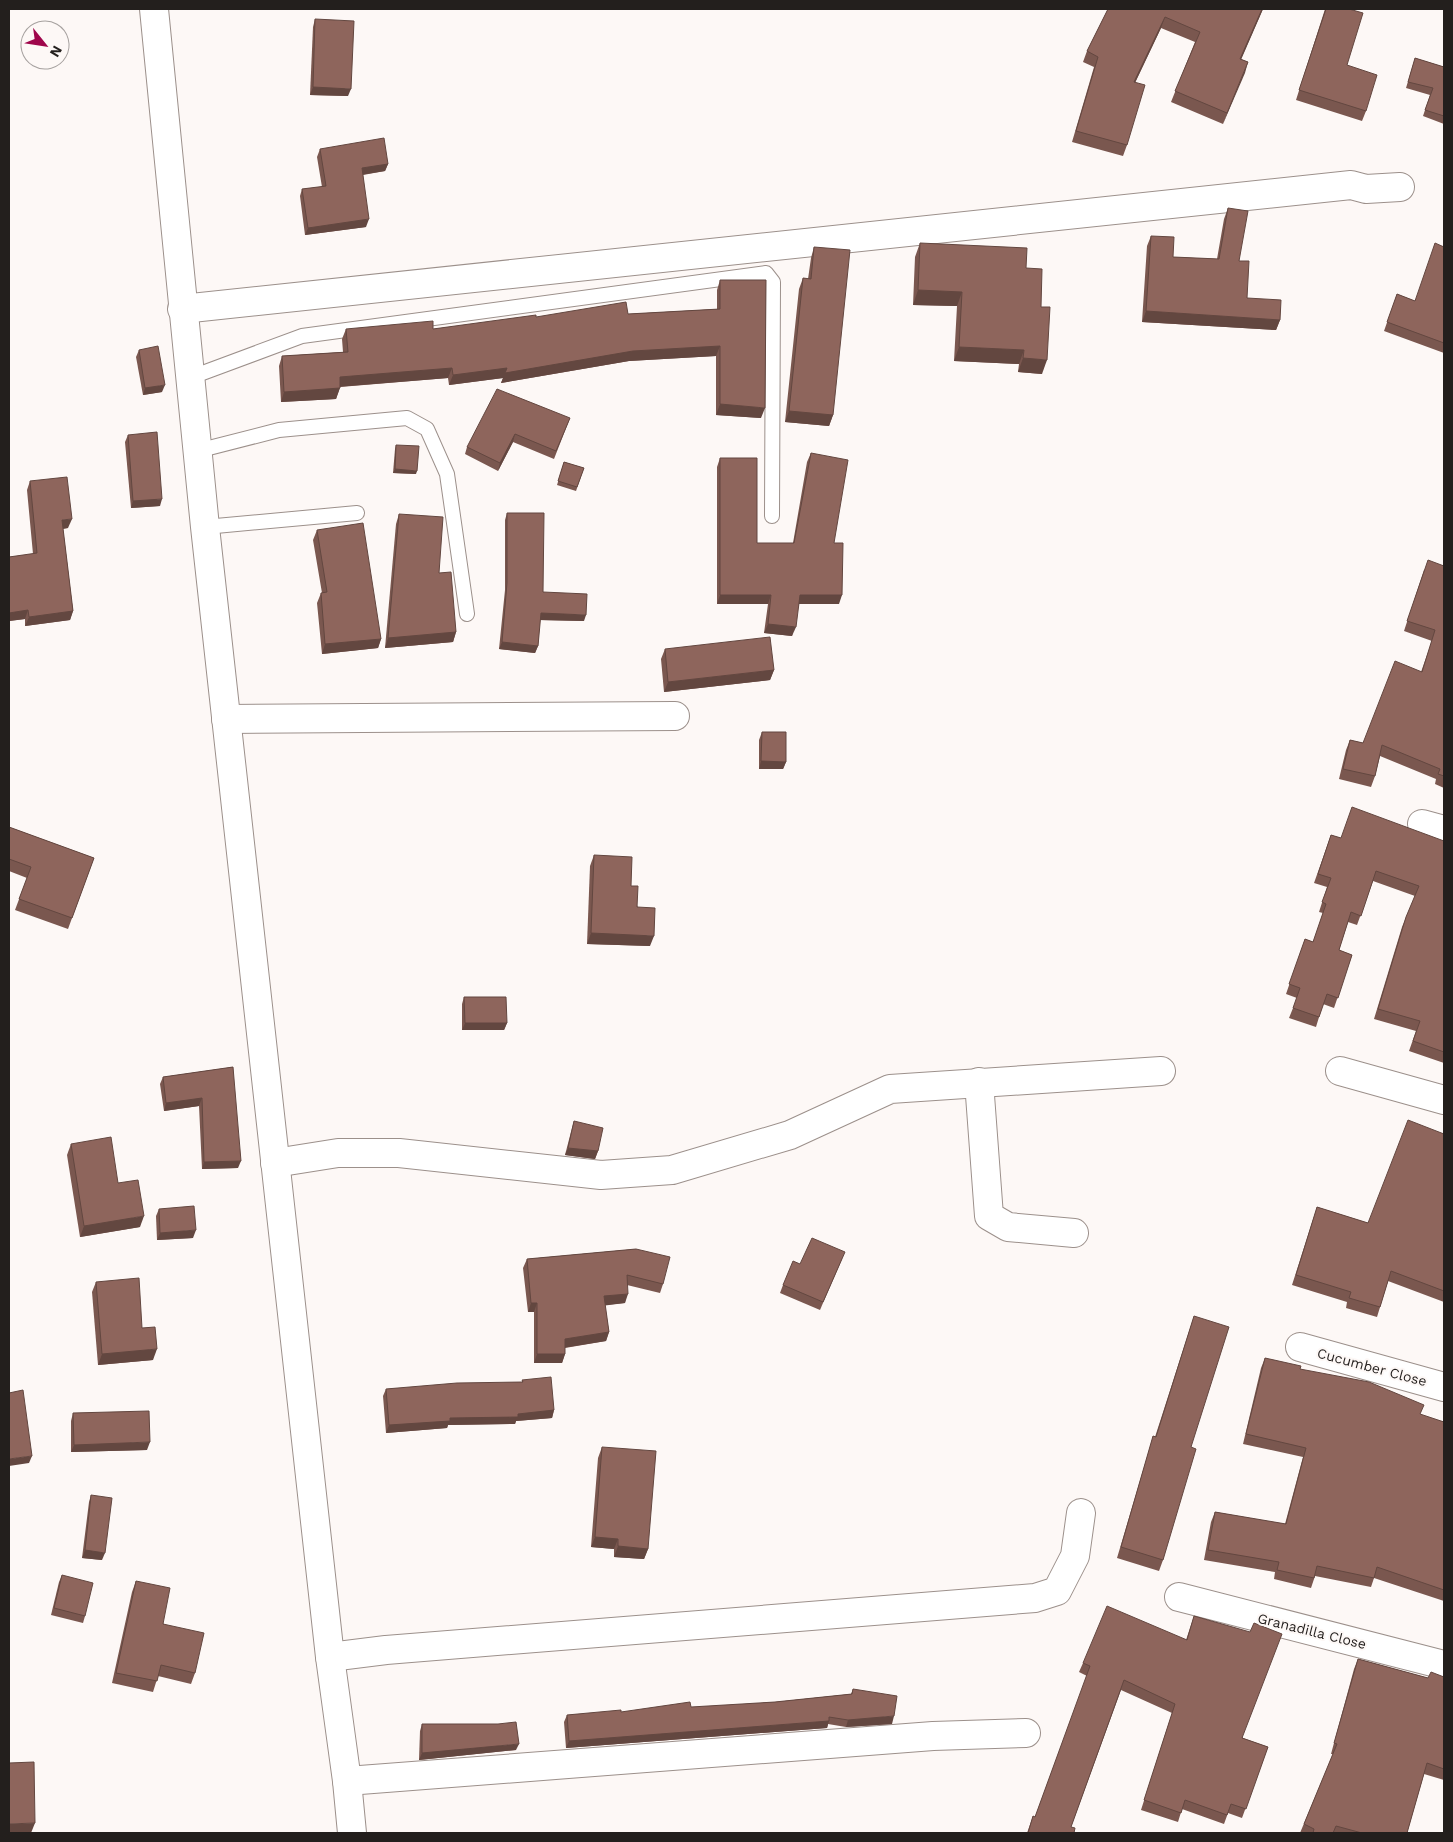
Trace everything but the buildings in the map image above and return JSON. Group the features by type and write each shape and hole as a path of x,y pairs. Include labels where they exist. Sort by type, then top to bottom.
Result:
{"street":[{"path":"154,9 182,309 205,527 330,1657 352,1833"},
{"path":"182,309 1351,185 1366,189 1400,187"},
{"path":"226,719 675,716"},
{"path":"275,1163 338,1153 399,1153 601,1175 672,1170 790,1135 890,1089 1161,1071"},
{"path":"1340,1071 1444,1100"},
{"path":"979,1082 989,1216 1008,1227 1074,1233"},
{"name":"Cucumber Close","path":"1300,1347 1444,1387"},
{"path":"330,1657 396,1649 1035,1598 1056,1591 1075,1556 1081,1513"},
{"name":"Granadilla Close","path":"1179,1597 1444,1665"},
{"path":"347,1781 933,1736 1026,1733"}],"lane":[{"path":"189,378 302,336 766,273 773,282 772,516"},
{"path":"197,451 279,430 407,418 427,430 447,474 467,614"},
{"path":"205,527 357,513"}]}
